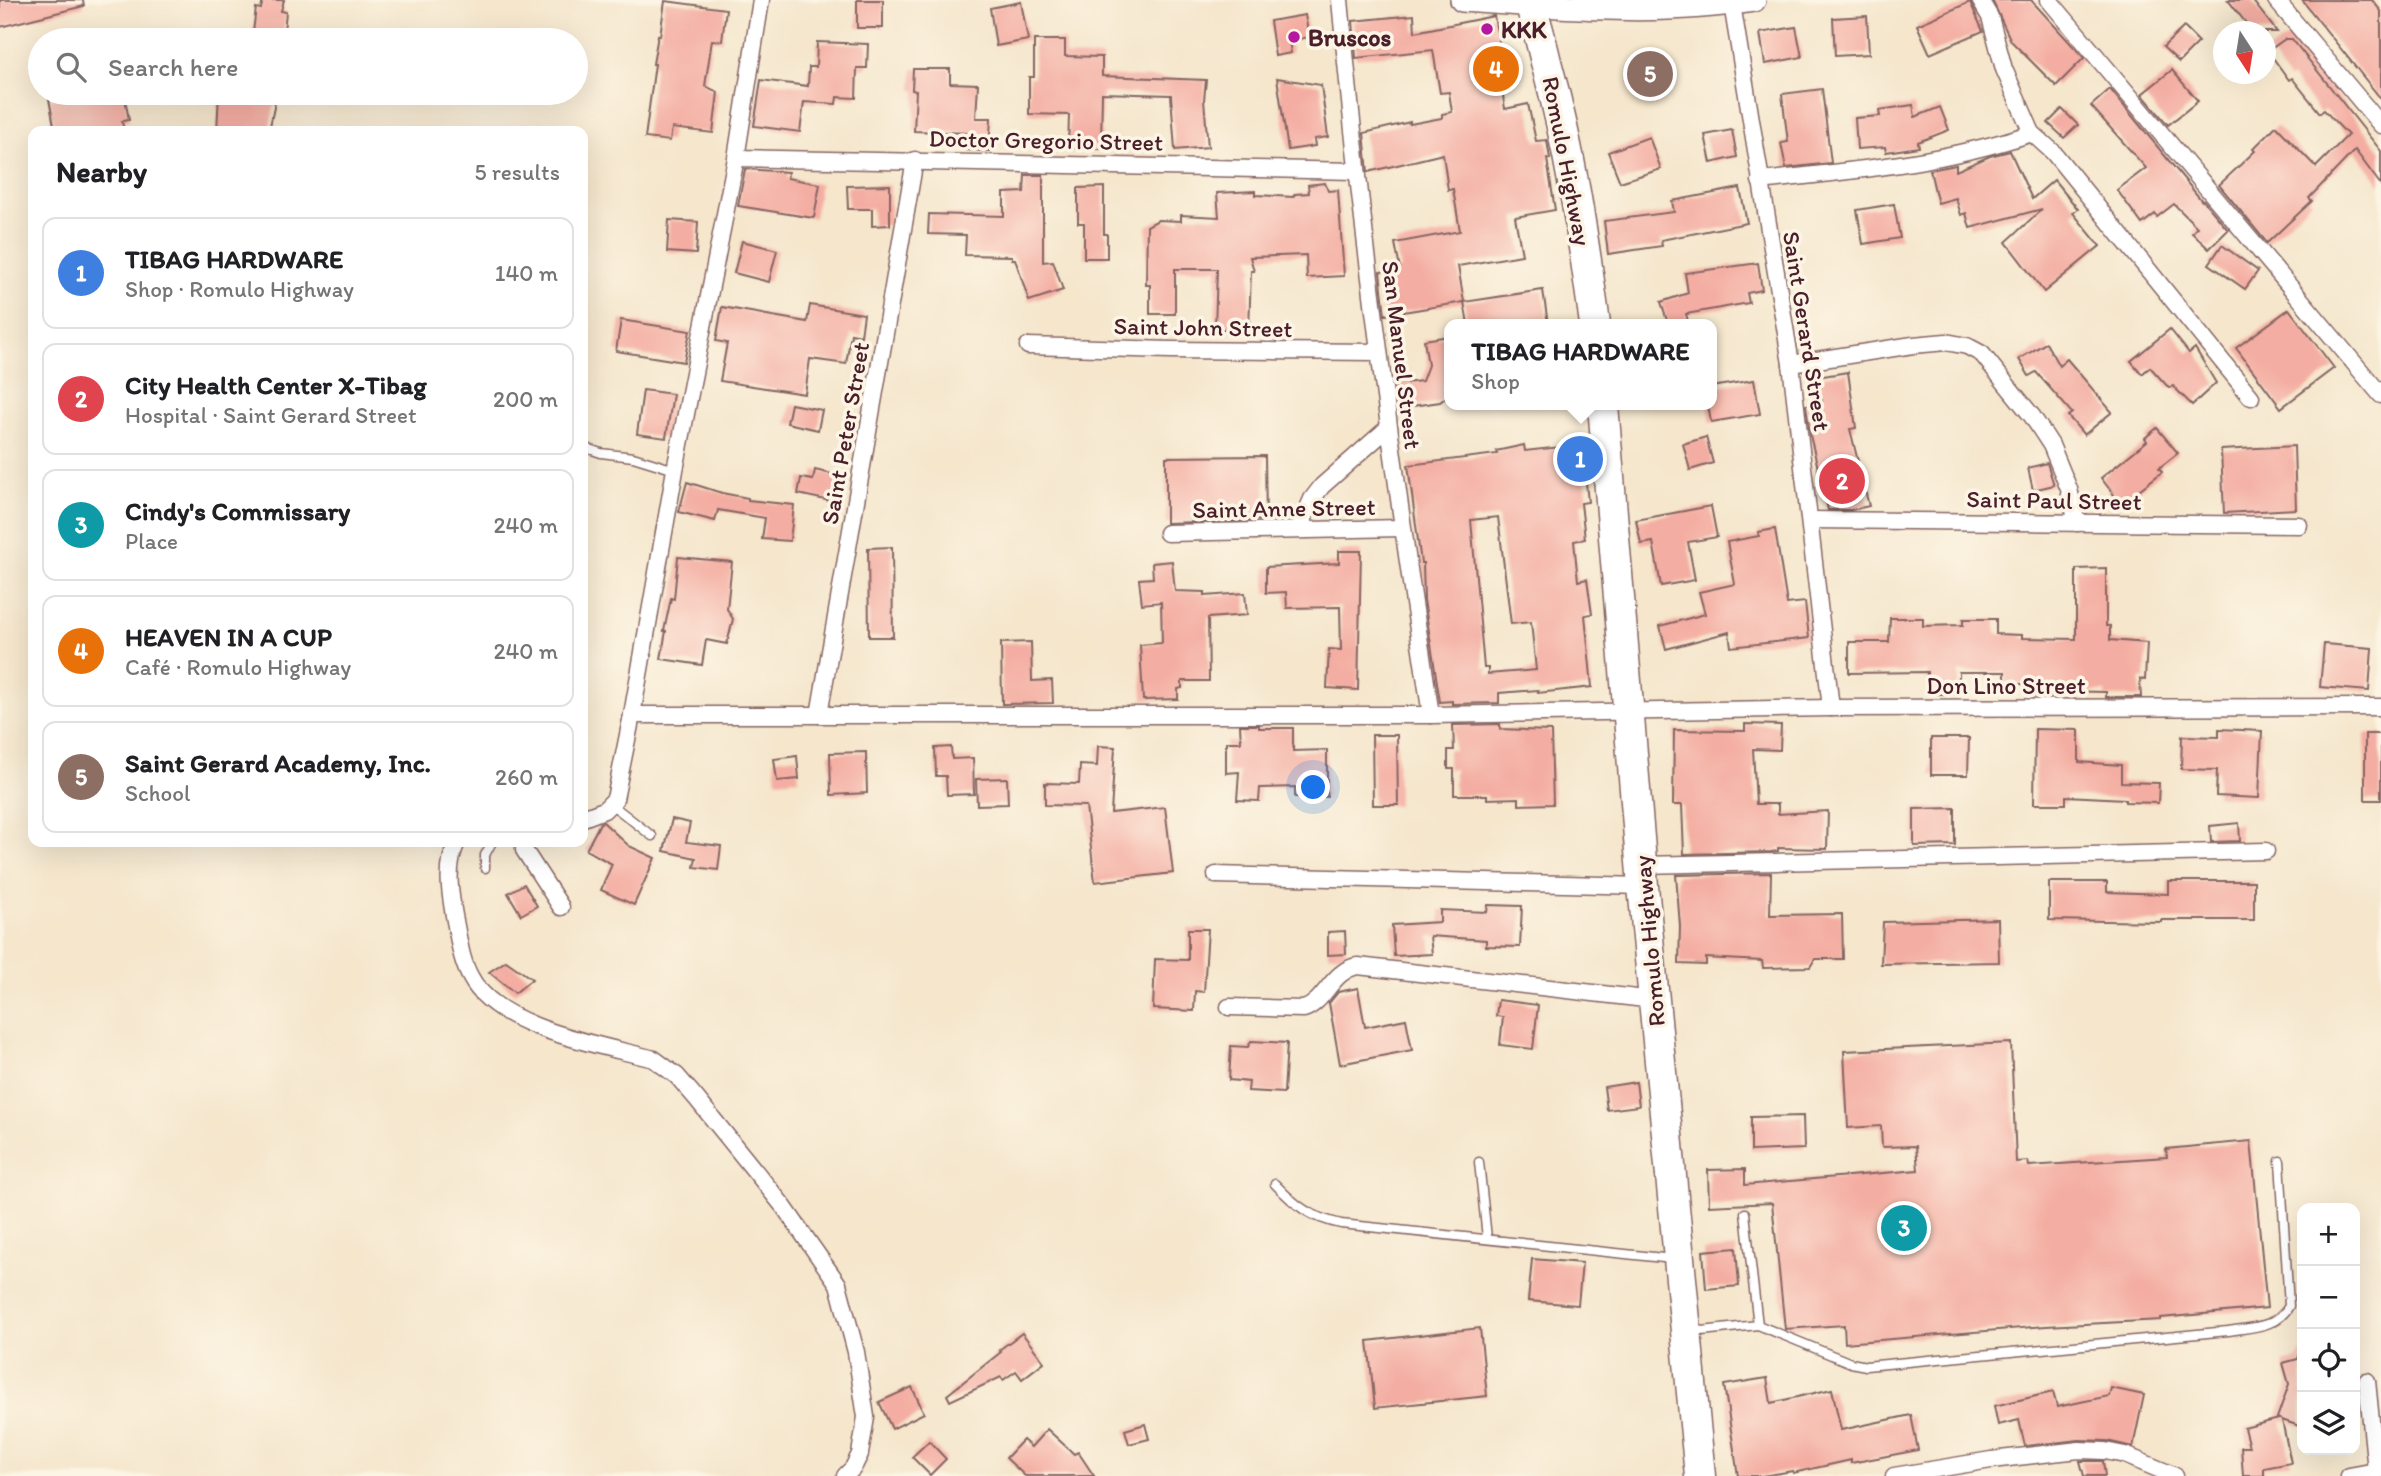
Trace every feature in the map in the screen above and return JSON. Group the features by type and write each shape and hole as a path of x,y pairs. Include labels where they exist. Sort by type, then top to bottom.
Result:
{"highway":[{"name":"Romulo Highway","path":"1530,2 1555,92 1573,179 1594,319"},
{"name":"Romulo Highway","path":"1604,410 1631,713 1642,876 1700,1476"}],"main road":[{"path":"1462,0 1530,2 1600,9 1686,7 1743,2"}],"street":[{"path":"588,817 611,804 618,790 675,470 736,158 761,0"},
{"name":"San Manuel Street","path":"1339,0 1377,352 1431,715"},
{"path":"1980,0 1990,18 2004,69 2032,133 2053,152 2251,397"},
{"path":"2049,0 2381,396"},
{"path":"2276,0 2381,125"},
{"name":"Saint Gerard Street","path":"1743,2 1760,181 1791,364 1831,708"},
{"path":"1760,181 1910,164 1951,156 2032,133"},
{"name":"Doctor Gregorio Street","path":"736,158 1356,171"},
{"name":"Saint Peter Street","path":"819,715 915,160"},
{"path":"1791,364 1946,342 1967,346 1982,354 2052,445 2069,489 2077,523"},
{"name":"Saint John Street","path":"1028,345 1170,350 1377,352"},
{"path":"1299,529 1312,499 1322,486 1388,428"},
{"name":"Saint Paul Street","path":"1810,520 2299,525"},
{"name":"Saint Anne Street","path":"1167,533 1402,528"},
{"name":"Don Lino Street","path":"632,715 1431,715 1831,708 2381,707"},
{"path":"455,847 449,864 454,916 466,967 478,990 509,1014 532,1025 654,1059 665,1066 682,1081 784,1207 838,1284 858,1363 866,1417 860,1454 853,1468 845,1476"},
{"path":"523,847 561,907"},
{"path":"1216,875 1642,876 2266,851"},
{"path":"1229,1007 1304,1009 1315,1004 1322,992 1343,972 1358,966 1654,1000"},
{"path":"2349,1476 2379,1471 2367,1381"},
{"path":"1894,1476 1992,1460 2079,1450 2125,1455 2175,1476"}],"lane":[{"path":"588,449 633,457 675,470"},
{"path":"611,804 652,836"},
{"path":"485,868 485,855 489,847"},
{"path":"1686,1333 1758,1325 1851,1363 1866,1366 2228,1331 2268,1324 2280,1319 2290,1306 2280,1161"},
{"path":"1479,1162 1487,1238"},
{"path":"1275,1184 1298,1207 1318,1219 1342,1224 1680,1259"},
{"path":"1745,1213 1758,1325"}],"building":[{"path":"0,0 83,0 84,6 0,27"},
{"path":"263,0 284,0 281,11 286,12 284,28 254,28 256,8 261,9"},
{"path":"857,0 883,0 883,28 857,28"},
{"path":"1992,0 2031,0 2084,58 2056,86 2011,41"},
{"path":"2228,0 2252,0 2268,21 2244,21"},
{"path":"2302,0 2372,0 2381,11 2381,99"},
{"path":"665,1 726,9 722,41 712,40 705,86 718,92 713,133 672,128 670,141 645,138 653,64"},
{"path":"1021,2 1028,40 996,46 990,8"},
{"path":"1970,2 1983,31 1930,54 1917,25"},
{"path":"1305,15 1309,37 1289,41 1291,53 1275,56 1270,21"},
{"path":"1414,15 1415,32 1494,16 1502,59 1505,58 1508,75 1500,76 1505,109 1528,104 1536,141 1547,140 1550,159 1547,159 1555,210 1515,217 1522,255 1458,266 1464,302 1385,315 1380,272 1400,269 1395,243 1460,231 1453,189 1448,190 1443,154 1368,172 1364,133 1410,122 1442,118 1442,114 1452,112 1449,92 1440,93 1433,50 1356,58 1353,21"},
{"path":"1867,16 1869,54 1835,56 1833,18"},
{"path":"1796,27 1802,57 1765,64 1760,33"},
{"path":"2184,27 2199,42 2179,62 2163,47"},
{"path":"2285,39 2292,39 2381,151 2381,185 2355,150 2309,198 2312,201 2267,243 2219,185 2255,151 2253,149 2276,126 2316,167 2348,135 2324,110 2320,113 2292,78 2289,80 2276,62 2276,45"},
{"path":"1034,40 1065,40 1065,56 1102,57 1102,76 1206,80 1204,100 1208,147 1175,150 1171,95 1102,93 1101,149 1068,148 1069,115 1029,114 1029,77 1034,77"},
{"path":"817,42 868,44 867,68 857,68 856,98 837,97 836,104 804,102 800,132 754,126 761,80 808,86 809,67 816,67"},
{"path":"913,69 950,69 950,83 978,84 976,118 991,118 989,151 965,150 966,133 914,131 916,91 912,90"},
{"path":"2172,70 2198,101 2168,125 2142,94"},
{"path":"1277,78 1321,85 1328,137 1314,139 1315,146 1288,150"},
{"path":"1822,89 1831,163 1786,168 1781,143 1788,142 1782,94"},
{"path":"2110,89 2228,230 2209,249 2192,233 2197,227 2174,204 2142,224 2117,190 2146,168 2091,106"},
{"path":"50,105 126,105 129,120 122,121 123,126 54,126"},
{"path":"218,105 274,105 270,126 217,126"},
{"path":"1913,105 1915,117 1940,107 1949,130 1918,142 1919,147 1886,152 1885,147 1857,149 1855,118 1880,116 1879,110"},
{"path":"2062,109 2078,125 2064,138 2048,123"},
{"path":"1732,130 1737,157 1711,163 1705,135"},
{"path":"1649,137 1661,169 1620,182 1608,152"},
{"path":"2010,151 2032,199 2054,180 2078,209 2073,213 2100,246 2044,292 2006,242 2042,209 1970,228 1966,213 1961,215 1956,198 1938,203 1936,196 1930,170 1956,165 1956,171 1990,156"},
{"path":"745,169 788,172 787,178 820,184 814,218 738,206"},
{"path":"1025,175 1043,175 1043,262 1053,261 1063,290 1029,301 1012,256 965,255 966,235 928,234 929,214 1004,216 1004,193 1024,192"},
{"path":"1325,183 1328,191 1338,190 1344,276 1307,278 1306,255 1250,257 1254,271 1251,271 1249,330 1215,329 1217,269 1175,269 1175,314 1150,314 1150,285 1146,285 1147,226 1158,220 1181,221 1181,215 1219,217 1217,193 1255,191 1255,195 1293,197 1295,194 1309,193 1308,185"},
{"path":"890,185 890,225 872,226 872,209 848,209 847,186"},
{"path":"1104,187 1107,258 1084,258 1084,223 1078,223 1078,188"},
{"path":"1740,188 1747,223 1661,240 1662,246 1608,254 1604,221 1674,212 1672,201"},
{"path":"1894,204 1900,238 1863,244 1857,210"},
{"path":"669,220 698,222 696,254 667,252"},
{"path":"742,241 777,250 769,282 734,273"},
{"path":"2222,245 2258,271 2245,289 2209,264"},
{"path":"1758,263 1762,290 1747,293 1749,303 1686,314 1687,319 1666,319 1661,302 1688,293 1685,273"},
{"path":"1543,290 1547,319 1467,319 1464,302"},
{"path":"810,305 864,314 861,336 851,334 846,364 810,359 805,394 720,381 727,343 716,341 722,307 807,322"},
{"path":"2289,309 2334,368 2281,408 2236,348"},
{"path":"621,320 690,331 684,362 616,351"},
{"path":"2170,329 2189,353 2195,348 2216,383 2192,405 2173,386 2169,388 2150,367 2142,374 2131,361"},
{"path":"1444,337 1444,399 1440,402 1398,408 1395,384 1422,381 1428,365 1424,340"},
{"path":"2046,343 2059,366 2067,359 2112,412 2084,435 2068,416 2072,413 2036,372 2029,376 2019,359"},
{"path":"1848,372 1856,428 1850,429 1869,506 1851,510 1828,510 1810,435 1806,405 1822,403 1817,377"},
{"path":"1754,380 1760,414 1711,422 1709,410 1717,410 1717,386"},
{"path":"643,390 673,394 666,438 637,434"},
{"path":"791,404 822,410 818,430 787,423"},
{"path":"2157,428 2178,453 2159,468 2162,472 2121,504 2101,478 2147,441 2145,438"},
{"path":"1706,437 1713,463 1690,470 1683,444"},
{"path":"1524,445 1525,451 1579,445 1588,502 1581,503 1585,539 1574,541 1578,581 1587,579 1592,614 1585,615 1592,687 1538,693 1538,690 1499,693 1499,703 1440,702 1424,600 1423,563 1408,465 1497,454 1496,451","holes":["1498,517 1511,624 1531,622 1536,670 1488,674 1488,668 1484,668 1471,520"]},
{"path":"2294,446 2296,509 2224,513 2221,450"},
{"path":"1265,456 1266,520 1166,523 1166,457"},
{"path":"2047,463 2054,485 2033,490 2028,468"},
{"path":"815,470 840,476 835,502 798,494 801,478 813,480"},
{"path":"687,482 748,500 794,505 790,541 762,539 765,518 718,510 715,521 679,512"},
{"path":"1711,506 1717,537 1688,542 1695,580 1661,586 1653,542 1641,544 1636,520"},
{"path":"1775,529 1787,604 1805,602 1809,638 1731,647 1729,632 1666,649 1660,626 1705,614 1699,592 1735,584 1727,542 1759,536 1758,532"},
{"path":"892,547 893,637 869,637 868,548"},
{"path":"1339,551 1361,551 1358,690 1327,688 1329,649 1341,650 1340,607 1287,608 1286,592 1266,593 1266,567 1339,563"},
{"path":"678,557 732,562 727,609 733,619 727,644 706,640 702,665 661,659 671,598 674,599"},
{"path":"1172,561 1175,591 1205,592 1205,596 1245,593 1247,615 1208,618 1209,681 1182,681 1182,688 1178,689 1178,699 1143,700 1140,645 1162,643 1161,602 1142,604 1139,579 1153,578 1152,563"},
{"path":"2106,568 2106,626 2110,626 2110,640 2147,643 2145,680 2140,679 2141,697 2106,697 2106,692 2052,691 2051,696 2035,696 2036,684 2005,684 2005,672 1959,672 1959,694 1927,694 1927,672 1849,673 1849,642 1889,642 1890,618 1923,618 1923,626 1963,625 1963,619 1996,619 1996,634 2022,635 2022,638 2076,639 2076,569"},
{"path":"1031,642 1032,681 1052,680 1053,703 1002,704 1001,643"},
{"path":"2324,644 2372,648 2369,691 2320,687"},
{"path":"1500,724 1500,729 1551,731 1553,804 1519,805 1519,798 1487,799 1487,795 1454,795 1454,769 1448,769 1448,750 1454,750 1453,725"},
{"path":"1745,724 1781,725 1780,750 1753,749 1756,804 1778,804 1778,814 1828,811 1827,849 1778,848 1778,851 1771,852 1684,854 1682,805 1673,805 1674,730 1745,731"},
{"path":"1240,725 1293,728 1293,751 1327,750 1327,797 1295,797 1295,787 1260,788 1259,801 1237,800 1239,772 1226,773 1226,742 1241,742"},
{"path":"2035,729 2079,730 2079,762 2121,765 2121,782 2159,783 2158,803 2066,796 2066,804 2034,804"},
{"path":"2219,729 2262,731 2259,798 2216,796 2217,770 2181,769 2182,736 2219,737"},
{"path":"2365,734 2381,734 2381,800 2365,800"},
{"path":"1372,735 1397,735 1398,805 1373,805"},
{"path":"1931,738 1969,738 1968,775 1931,775"},
{"path":"1098,746 1115,747 1111,813 1165,807 1173,873 1095,882 1086,806 1045,805 1045,783 1079,784 1080,765 1097,766"},
{"path":"951,747 952,759 973,758 974,794 947,795 946,776 936,776 935,748"},
{"path":"866,752 867,793 831,795 830,753"},
{"path":"797,756 799,779 777,781 774,759"},
{"path":"1007,778 1008,804 977,805 976,779"},
{"path":"1955,808 1955,845 1914,846 1914,809"},
{"path":"672,819 690,823 686,842 721,846 718,870 694,867 696,858 664,851"},
{"path":"603,822 629,846 655,858 634,905 601,890 612,864 586,850"},
{"path":"2239,823 2240,841 2211,842 2210,826"},
{"path":"1771,873 1770,915 1842,914 1843,959 1815,959 1810,967 1763,968 1762,961 1706,958 1706,965 1679,964 1680,926 1676,875"},
{"path":"2168,881 2254,881 2254,920 2049,920 2049,882 2107,882 2107,892 2168,894"},
{"path":"524,884 537,906 521,915 508,893"},
{"path":"1488,905 1522,906 1520,947 1486,946 1486,940 1430,936 1432,954 1394,956 1392,925 1440,922 1440,910 1487,912"},
{"path":"1998,919 1999,962 1881,964 1883,922"},
{"path":"1188,929 1208,929 1204,992 1195,991 1194,1011 1153,1009 1155,959 1188,960"},
{"path":"1345,931 1346,954 1328,955 1328,932"},
{"path":"506,961 532,979 515,993 489,972"},
{"path":"1358,988 1365,1027 1406,1019 1412,1050 1340,1064 1329,1003 1338,992"},
{"path":"1498,1000 1538,1005 1533,1049 1500,1045 1503,1017 1496,1016"},
{"path":"1251,1041 1287,1043 1284,1093 1248,1091 1249,1082 1229,1080 1231,1046 1248,1047"},
{"path":"2011,1043 2016,1162 2028,1161 2029,1166 2167,1157 2166,1149 2251,1141 2267,1308 2161,1320 2046,1326 1845,1343 1844,1325 1785,1329 1772,1203 1709,1206 1708,1170 1745,1169 1745,1185 1918,1170 1916,1146 1882,1147 1881,1126 1848,1128 1844,1051"},
{"path":"1636,1082 1639,1106 1607,1110 1604,1087"},
{"path":"1803,1116 1804,1149 1751,1151 1751,1117"},
{"path":"1736,1248 1739,1286 1706,1289 1703,1251"},
{"path":"1532,1259 1582,1263 1578,1305 1528,1301"},
{"path":"1480,1328 1487,1396 1375,1408 1368,1341"},
{"path":"1022,1333 1044,1362 1022,1379 1016,1371 1003,1380 1001,1377 950,1401 947,1395"},
{"path":"2297,1359 2297,1425 2282,1420 2291,1463 2264,1468 2264,1476 2243,1476 2241,1447 2249,1447 2244,1428 2279,1419 2277,1418 2289,1384 2283,1363"},
{"path":"1767,1378 1771,1403 1832,1389 1841,1430 1911,1415 1918,1450 1851,1463 1851,1460 1793,1473 1738,1476 1724,1385"},
{"path":"912,1387 924,1413 892,1429 879,1402"},
{"path":"2111,1388 2144,1395 2133,1447 2107,1441 2079,1440 2025,1446 2019,1420 1998,1425 1994,1406 2053,1392 2057,1407 2109,1396"},
{"path":"1145,1424 1149,1439 1129,1444 1125,1430"},
{"path":"1047,1429 1074,1454 1078,1452 1094,1476 1025,1476 1006,1458 1023,1440 1031,1447"},
{"path":"929,1441 946,1459 930,1475 912,1457"},
{"path":"2080,1461 2103,1461 2105,1476 2084,1476"}],"place":[{"name":"KKK","path":"1487,29"},
{"name":"Bruscos","path":"1294,37"},
{"name":"HEAVEN IN A CUP","path":"1496,69"},
{"name":"Saint Gerard Academy, Inc.","path":"1650,74"},
{"name":"TIBAG HARDWARE","path":"1580,459"},
{"name":"City Health Center X-Tibag","path":"1842,481"},
{"name":"Cindy's Commissary","path":"1904,1228"}]}
